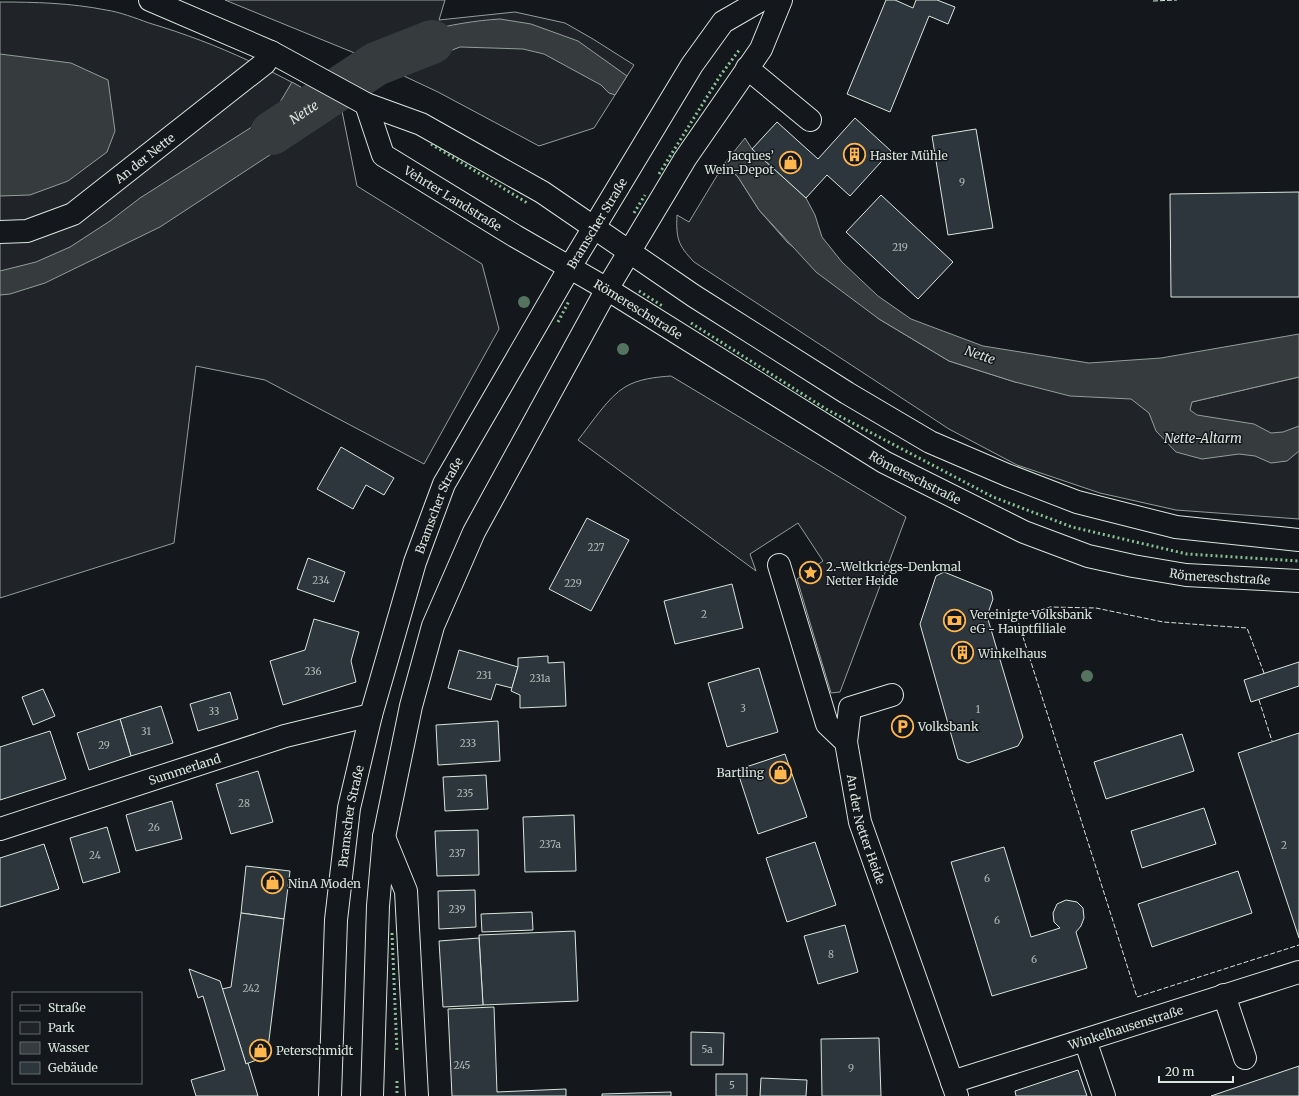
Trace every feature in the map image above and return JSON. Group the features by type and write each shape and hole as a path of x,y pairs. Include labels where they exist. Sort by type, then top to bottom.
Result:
{"main road":[{"path":"150,0 271,52 362,102 422,124 542,192 694,296 847,393 930,442 1007,475 1077,502 1176,526 1299,540"},
{"name":"Bramscher Straße","path":"330,1096 336,920 349,808 371,715 415,562 444,484 570,267 701,52 723,22 760,0"},
{"path":"372,1096 378,906 384,837 411,706 433,626 474,532 607,289 685,159 746,68 761,49 781,0"},
{"name":"An der Nette","path":"0,232 27,231 73,214 265,62 271,52"},
{"path":"746,68 810,120"},
{"name":"Vehrter Landstraße","path":"362,102 383,155 515,236 570,267"},
{"name":"Römereschstraße","path":"570,267 884,462 1024,532 1088,556 1186,576 1299,581"},
{"path":"779,565 827,724 846,742"},
{"name":"An der Netter Heide","path":"892,695 850,708 846,742 860,822 954,1089"},
{"name":"Summerland","path":"0,829 285,736 371,715"},
{"path":"384,837 406,891 417,1096"},
{"name":"Winkelhausenstraße","path":"954,1089 1086,1040 1299,972"},
{"path":"1224,995 1245,1058"},
{"path":"1086,1040 1104,1096"}],"green space":[{"path":"225,0 445,0 439,20 515,12 565,23 634,65 594,128 539,146 438,92 357,54"},
{"path":"0,2 66,4 128,15 225,50 272,72 342,111 357,186 482,264 499,329 424,464 265,380 196,366 174,543 0,598"},
{"path":"724,164 738,177 759,210 787,242 879,319 949,361 1015,382 1192,402 1299,377 1299,519 1176,510 1100,493 1017,465 949,429 694,262 684,251 678,236 677,215 689,222"},
{"path":"671,376 906,517 840,692 831,693 797,579 823,561 798,523 750,554 756,571 578,440 600,411 619,391 630,384 641,380"}],"water":[{"path":"500,19 531,24 578,41 627,76 615,95 609,93 601,85 544,54 523,49 460,47 414,65 398,75 357,54 392,41 427,31 463,23"},
{"path":"0,54 71,63 108,80 115,131 107,152 68,181 30,195 0,196"},
{"path":"292,82 342,111 311,128 160,227 45,283 10,294 0,295 0,271 36,262 70,247 110,221 140,198 255,125 279,104"},
{"name":"Nette-Altarm","path":"745,138 752,149 806,198 815,215 822,237 842,262 878,296 911,319 983,346 1089,363 1161,358 1299,334 1299,377 1192,402 1190,410 1197,415 1254,424 1271,433 1283,432 1299,426 1299,451 1287,461 1271,463 1255,456 1239,454 1202,459 1176,452 1156,431 1149,413 1131,399 1070,396 1015,382 949,361 879,319 816,272 759,210 738,177 724,164"}],"building":[{"path":"886,0 895,0 913,8 916,0 937,0 955,7 948,24 929,16 890,112 847,94"},
{"name":"Haster Mühle","path":"855,118 891,151 850,196 827,175 806,198 752,149 777,122 818,159"},
{"path":"976,129 993,228 948,235 932,136"},
{"path":"1299,192 1299,297 1171,297 1170,194"},
{"path":"881,195 953,262 918,299 846,232"},
{"path":"341,447 394,478 384,495 366,485 353,509 317,489"},
{"path":"587,518 629,540 591,611 549,589"},
{"path":"308,558 345,572 334,602 297,589"},
{"name":"Winkelhaus","path":"944,572 991,591 993,599 987,616 1023,737 1018,746 968,763 958,759 920,624 936,576"},
{"path":"732,584 743,628 675,644 664,601"},
{"path":"314,619 359,632 351,661 356,682 283,705 270,661 305,650"},
{"path":"459,650 518,667 512,688 496,684 491,700 448,688"},
{"path":"548,656 548,663 564,662 566,706 520,708 520,695 511,691 518,667 518,658"},
{"path":"1299,662 1299,686 1251,702 1244,680"},
{"path":"759,668 778,732 727,747 708,683"},
{"path":"43,689 55,716 33,725 22,697"},
{"path":"230,692 238,719 198,731 190,704"},
{"path":"161,706 173,743 131,756 120,719"},
{"path":"120,719 131,756 89,770 77,733"},
{"path":"498,721 500,761 438,765 436,725"},
{"path":"50,731 66,779 0,800 0,747"},
{"path":"1299,733 1299,938 1238,753"},
{"path":"1182,734 1194,771 1106,799 1094,762"},
{"path":"785,754 807,817 758,834 737,770"},
{"path":"258,771 273,822 231,834 216,784"},
{"path":"486,775 488,809 445,811 443,777"},
{"path":"172,801 182,839 136,851 126,815"},
{"path":"1204,808 1216,844 1142,868 1131,831"},
{"path":"574,815 576,871 525,872 523,817"},
{"path":"107,827 120,872 83,883 70,838"},
{"path":"478,830 479,875 437,876 435,831"},
{"path":"815,842 836,905 787,922 766,858"},
{"path":"44,844 59,889 0,907 0,858"},
{"path":"1004,847 1031,937 1060,928 1054,922 1053,913 1057,904 1066,900 1077,902 1083,908 1084,918 1081,926 1076,932 1087,968 992,996 951,862"},
{"path":"246,866 290,871 284,919 241,913"},
{"path":"1238,871 1252,913 1152,947 1138,904"},
{"path":"475,890 476,927 439,929 438,891"},
{"path":"532,912 533,930 482,932 481,914"},
{"path":"241,913 284,919 267,1056 246,1064 222,989 231,987"},
{"path":"845,925 858,972 818,984 804,936"},
{"path":"575,931 578,1001 483,1005 479,935"},
{"path":"479,938 483,1005 443,1007 439,941"},
{"path":"189,969 220,981 246,1064 248,1063 258,1096 196,1096 191,1080 225,1070 203,996 198,998"},
{"path":"494,1007 497,1092 566,1089 566,1096 452,1096 448,1009"},
{"path":"691,1032 724,1033 723,1065 691,1065"},
{"path":"879,1038 881,1096 822,1096 821,1039"},
{"path":"1299,1066 1299,1096 1211,1096"},
{"path":"1078,1070 1087,1096 1016,1096 1015,1091"},
{"path":"716,1074 747,1074 747,1096 716,1096"},
{"path":"761,1078 807,1080 806,1096 760,1096"},
{"path":"671,1092 671,1096 602,1096 602,1094"}],"waterway":[{"name":"Nette","path":"272,133 376,64 432,42"}],"hedge":[{"path":"659,174 720,76 740,49"},
{"path":"431,144 529,204"},
{"path":"634,213 645,195"},
{"path":"639,291 664,307"},
{"path":"558,322 569,301"},
{"path":"691,323 826,409 993,497 1072,527 1187,554 1299,561"},
{"path":"392,933 397,1052"},
{"path":"397,1081 397,1096"}],"fence":[{"path":"1153,1 1177,0"},
{"path":"1264,673 1247,628 1163,622 1096,608 1050,607 1017,618 1137,997 1299,945"},
{"path":"1259,700 1272,741"}],"place":[{"name":"Haster Mühle","path":"854,155"},
{"name":"Jacques’ Wein-Depot","path":"790,162"},
{"name":"2.-Weltkriegs-Denkmal Netter Heide","path":"810,573"},
{"name":"Vereinigte Volksbank eG - Hauptfiliale","path":"955,621"},
{"name":"Winkelhaus","path":"963,653"},
{"name":"Volksbank","path":"903,726"},
{"name":"Bartling","path":"780,772"},
{"name":"NinA Moden","path":"272,883"},
{"name":"Peterschmidt","path":"260,1050"}]}
